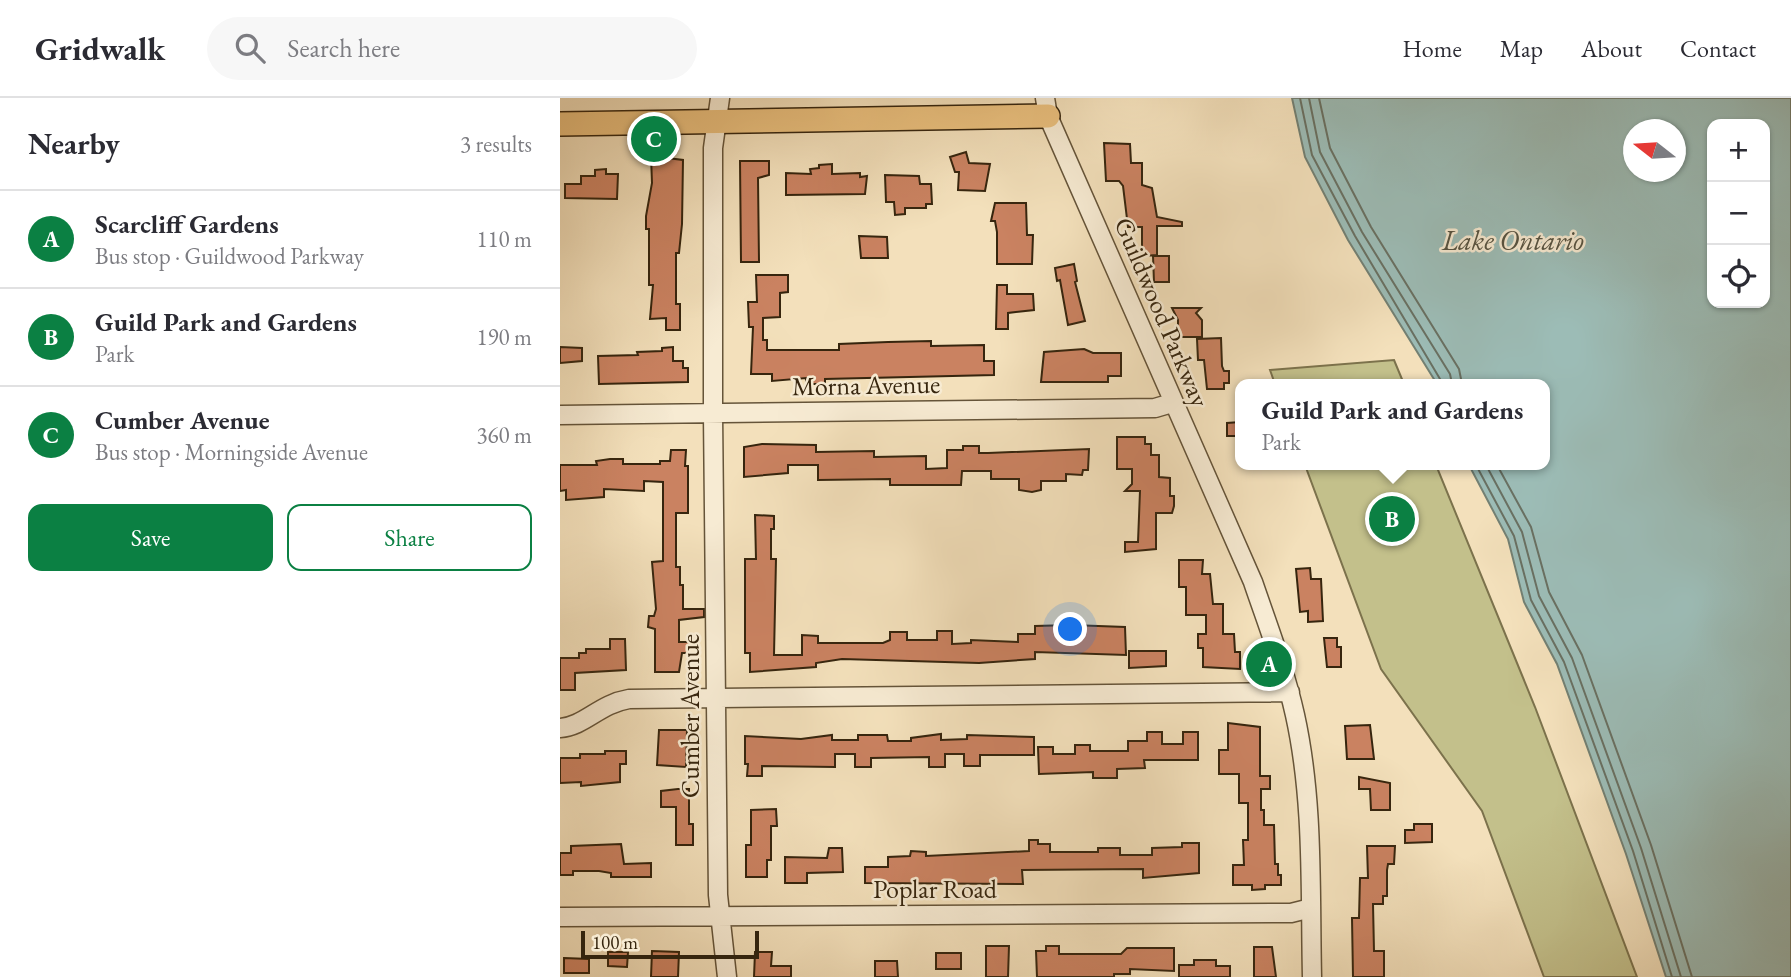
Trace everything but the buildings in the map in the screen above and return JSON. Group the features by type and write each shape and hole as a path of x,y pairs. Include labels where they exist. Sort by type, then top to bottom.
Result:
{"main road":[{"path":"560,124 716,122 1047,107"}],"street":[{"name":"Cumber Avenue","path":"720,98 713,148 713,414 716,698 722,924 727,977"},
{"name":"Guildwood Parkway","path":"1047,107 1172,402 1253,582 1290,692 1307,799 1312,977"},
{"name":"Morna Avenue","path":"560,415 1141,408 1172,402"},
{"path":"560,728 581,722 589,714 614,701 1290,692"},
{"name":"Poplar Road","path":"560,917 722,924 1291,913 1311,908"}],"shaded area":[{"path":"1394,360 1402,379 1273,379 1270,370"},
{"path":"1307,470 1438,470 1535,707 1637,977 1544,977 1482,811 1381,669"}],"water":[{"name":"Lake Ontario","path":"1292,98 1791,98 1791,977 1666,977 1626,854 1557,664 1524,602 1508,539 1472,470 1550,470 1550,379 1434,379 1348,240 1305,157"}],"place":[{"name":"Cumber Avenue","path":"654,139"},
{"name":"Guild Park and Gardens","path":"1392,519"},
{"name":"Scarcliff Gardens","path":"1269,664"}]}
